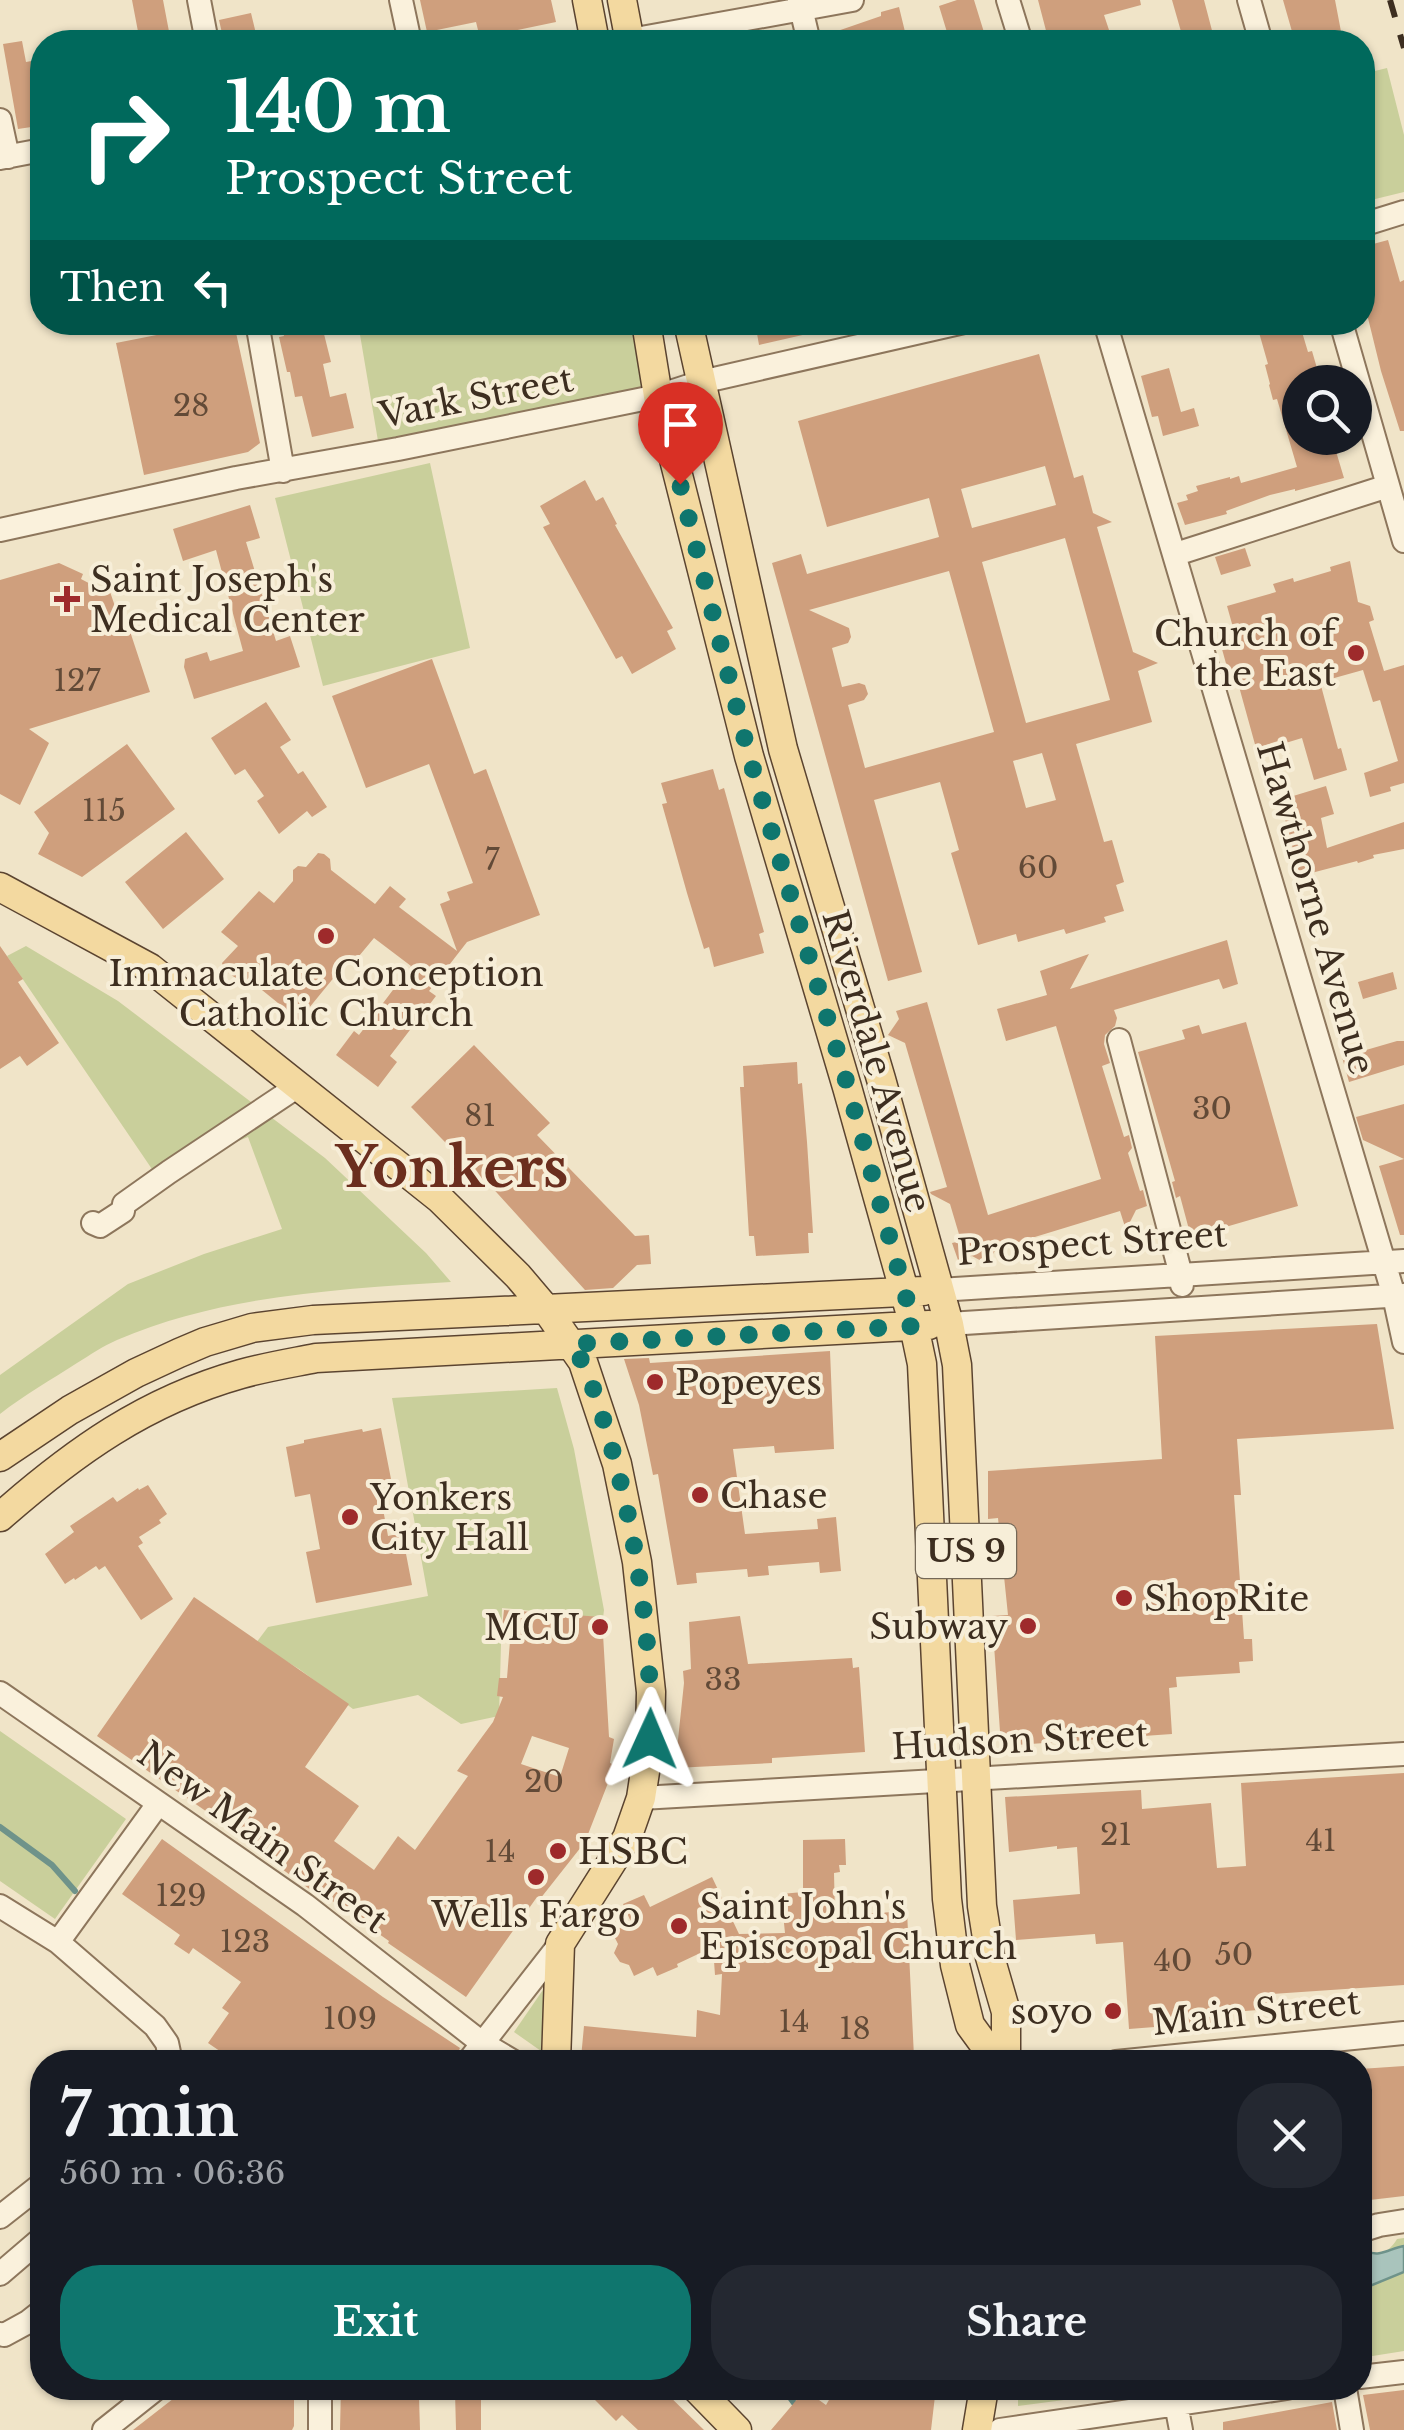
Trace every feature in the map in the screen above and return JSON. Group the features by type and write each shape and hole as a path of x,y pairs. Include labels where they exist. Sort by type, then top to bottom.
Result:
{"main road":[{"path":"587,0 593,30"},
{"path":"622,0 625,30"},
{"name":"Riverdale Avenue","path":"648,335 658,396 749,756 848,1087 922,1364 947,1899 954,1965 970,2026 988,2050"},
{"name":"Riverdale Avenue","path":"691,335 783,749 881,1079 957,1365 982,1906 990,1957 1006,2012 1006,2050"},
{"path":"0,887 150,968 440,1199 518,1276 583,1362 617,1464 637,1562 652,1692 650,1739 640,1798 627,1838 560,1944 556,2050"},
{"name":"Prospect Street","path":"0,1457 136,1372 205,1342 252,1328 313,1320 940,1290"},
{"name":"Prospect Street","path":"0,1517 54,1470 134,1418 243,1373 316,1358 949,1324"},
{"path":"708,2400 737,2430"},
{"path":"977,2430 982,2400"}],"street":[{"path":"199,0 205,30"},
{"path":"401,0 407,30"},
{"path":"683,30 801,5 852,0"},
{"path":"1008,0 1017,30"},
{"path":"1248,0 1257,30"},
{"path":"801,5 807,30"},
{"path":"0,120 4,158 30,153"},
{"path":"1375,220 1404,212"},
{"path":"259,335 282,471"},
{"name":"Vark Street","path":"0,530 236,478 658,396 871,335"},
{"name":"Hawthorne Avenue","path":"1109,335 1394,1262 1404,1342"},
{"path":"1345,335 1404,541"},
{"path":"1176,554 1388,486"},
{"path":"1119,1040 1182,1274 1184,1308"},
{"path":"83,1229 100,1226 123,1211 124,1204 168,1172 298,1086"},
{"name":"Prospect Street","path":"940,1290 1394,1262"},
{"name":"Prospect Street","path":"949,1324 1399,1296"},
{"name":"New Main Street","path":"0,1693 306,1904 472,2050"},
{"name":"Hudson Street","path":"640,1798 1404,1754"},
{"path":"58,1942 158,1804"},
{"path":"0,1906 58,1942 155,2026 169,2050"},
{"path":"477,2050 560,1944"},
{"name":"Main Street","path":"1235,2050 1404,2033"},
{"path":"0,2217 30,2193"},
{"path":"1372,2227 1404,2221"},
{"path":"0,2274 30,2248"},
{"path":"0,2334 30,2320"},
{"path":"1372,2376 1404,2372"},
{"path":"104,2430 142,2400"},
{"path":"320,2400 320,2430"},
{"path":"1000,2430 1150,2400"},
{"path":"1176,2400 1181,2430"},
{"path":"1348,2400 1352,2430"}],"green space":[{"path":"1387,68 1404,135 1404,192 1375,199 1375,71"},
{"path":"360,335 647,335 657,384 378,441"},
{"path":"430,463 470,648 323,686 275,498"},
{"path":"26,946 118,1001 325,1158 426,1253 451,1282 281,1297 197,1313 117,1340 0,1414 0,1375 128,1284 282,1229 248,1137 156,1175 7,956"},
{"path":"557,1388 574,1449 603,1618 502,1608 499,1716 461,1724 418,1695 353,1709 256,1643 268,1627 428,1596 392,1398"},
{"path":"0,1731 126,1819 55,1919 0,1881"},
{"path":"547,1984 541,2050 514,2032"},
{"path":"1404,2238 1404,2351 1372,2356 1372,2252 1382,2253 1397,2239"},
{"path":"1018,2400 1064,2400 1018,2406"}],"water":[{"path":"1404,2246 1404,2272 1372,2285 1372,2253"}],"building":[{"path":"132,0 163,0 169,30 138,30"},
{"path":"420,0 551,0 556,22 518,30 478,30 476,22 427,30"},
{"path":"974,0 983,30 946,30 939,6"},
{"path":"1038,0 1140,0 1141,5 1104,15 1109,30 1046,30"},
{"path":"1172,0 1204,0 1212,30 1181,30"},
{"path":"1283,0 1335,0 1341,30 1292,30"},
{"path":"899,7 905,30 840,30 881,16 881,12"},
{"path":"251,13 255,30 221,30 219,20"},
{"path":"22,41 26,62 30,61 30,127 18,129 3,44"},
{"path":"1388,240 1400,282 1404,280 1404,431 1400,431 1372,335 1375,244"},
{"path":"157,335 237,335 260,443 248,452 144,475 116,343"},
{"path":"324,335 331,362 323,364 330,397 346,393 354,428 312,437 302,396 295,397 287,372 279,337"},
{"path":"757,335 803,335 759,345"},
{"path":"1260,335 1303,335 1308,352 1312,351 1316,365 1282,365 1282,416 1277,399 1273,400 1265,365 1268,364"},
{"path":"1039,354 1074,478 1083,475 1093,513 1112,522 1097,527 1133,652 1158,663 1138,671 1152,722 1076,744 1104,842 1112,840 1124,882 1116,885 1124,911 1104,917 1106,922 1066,934 1064,929 1018,942 1016,934 978,945 951,853 959,850 940,782 874,800 922,972 888,981 772,563 801,554 807,574 939,537 929,498 827,527 798,421","holes":["1045,466 1056,505 972,528 961,489","1065,538 1110,700 1026,723 982,562","949,571 994,732 865,768 848,705 864,700 868,694 865,685 859,683 842,687 832,648 848,643 849,628 809,610","1042,753 1056,800 1026,808 1013,761"]},
{"path":"1169,368 1181,412 1194,408 1199,426 1163,436 1158,416 1152,417 1141,376"},
{"path":"1293,455 1337,455 1344,478 1270,495 1226,511 1227,514 1185,525 1177,503 1188,500 1186,495 1198,491 1196,486 1239,476 1241,483 1297,467"},
{"path":"585,480 596,501 603,497 673,628 667,631 676,649 632,674 622,656 616,659 543,527 550,524 540,506"},
{"path":"250,505 260,538 246,542 276,641 290,636 300,667 194,699 185,659 207,652 210,661 243,651 216,550 183,561 173,529"},
{"path":"1245,548 1251,566 1221,575 1215,557"},
{"path":"1350,561 1358,602 1370,606 1374,620 1369,622 1384,671 1404,665 1404,783 1370,797 1364,773 1398,761 1380,700 1373,702 1363,670 1320,682 1347,770 1314,780 1302,738 1256,748 1238,683 1232,685 1220,642 1236,638 1227,606 1276,592 1273,584 1331,571 1330,567"},
{"name":"Saint Joseph's Medical Center","path":"59,563 83,574 81,579 100,589 108,586 118,615 124,613 150,692 29,729 49,743 20,805 0,794 0,580"},
{"path":"432,659 474,774 486,769 540,915 467,942 429,991 436,996 390,1056 397,1062 378,1087 336,1055 354,1031 359,1035 411,966 374,938 354,962 349,959 309,1008 310,1029 252,982 243,983 224,970 222,963 238,946 221,932 259,891 274,903 293,881 293,870 306,867 318,853 330,859 331,870 375,904 390,886 406,899 399,907 457,951 440,904 450,900 447,892 473,883 429,764 366,788 332,696"},
{"path":"266,702 291,740 280,747 298,774 303,771 327,807 312,817 307,811 279,834 257,801 264,796 245,769 235,775 211,738"},
{"path":"127,744 175,809 82,877 38,854 49,833 34,812"},
{"path":"713,769 719,790 724,788 764,932 759,934 764,953 714,967 709,947 704,949 687,893 662,804 667,803 661,783"},
{"path":"1326,786 1334,814 1321,818 1327,848 1404,822 1404,849 1300,876 1280,800"},
{"path":"186,832 224,879 163,929 125,882"},
{"path":"1227,940 1238,984 1223,989 1219,979 1114,1010 1115,1026 1105,1035 1110,1063 1102,1066 1124,1137 1129,1135 1132,1148 1128,1153 1147,1206 1136,1210 1126,1230 1120,1211 996,1249 987,1264 972,1256 958,1260 952,1243 961,1241 950,1204 930,1192 947,1187 905,1043 888,1035 899,1019 896,1011 927,1002 988,1215 1101,1179 1056,1026 1006,1041 997,1009 1047,995 1040,971 1089,954 1070,989"},
{"path":"0,946 23,979 18,982 59,1043 27,1066 20,1056 0,1069"},
{"path":"1393,972 1397,989 1363,999 1358,982"},
{"path":"1246,1022 1298,1206 1191,1237 1180,1196 1176,1198 1172,1182 1175,1181 1138,1052 1185,1039 1182,1030 1199,1025 1202,1034"},
{"path":"1404,1041 1404,1065 1349,1082 1342,1057"},
{"path":"474,1045 550,1123 537,1135 635,1236 649,1235 651,1264 637,1265 613,1288 585,1290 488,1183 482,1188 469,1175 473,1171 411,1107"},
{"path":"797,1062 798,1084 802,1083 813,1233 808,1233 809,1253 756,1256 754,1236 749,1236 740,1087 744,1087 743,1066"},
{"path":"1404,1104 1404,1159 1363,1140 1356,1117"},
{"path":"1404,1159 1404,1235 1400,1235 1379,1166"},
{"name":"ShopRite","path":"1377,1324 1394,1429 1237,1439 1241,1495 1234,1495 1244,1639 1252,1639 1253,1661 1239,1662 1240,1673 1176,1677 1177,1687 1169,1688 1172,1734 1001,1746 992,1616 1008,1615 998,1518 988,1519 988,1471 1162,1459 1155,1336"},
{"path":"830,1351 834,1449 775,1453 774,1446 733,1449 745,1534 818,1529 817,1519 836,1517 841,1571 820,1573 819,1562 768,1566 769,1575 748,1577 747,1569 696,1573 697,1583 677,1585 658,1474 653,1475 639,1405 624,1359 649,1358 650,1363"},
{"name":"Yonkers City Hall","path":"381,1428 391,1479 378,1482 388,1536 402,1533 412,1585 316,1603 306,1552 320,1549 310,1494 295,1497 286,1447 304,1440"},
{"path":"148,1485 167,1514 159,1520 161,1523 139,1537 143,1543 138,1546 173,1599 141,1620 105,1566 99,1570 96,1566 65,1584 45,1554 74,1532 70,1526 113,1497 117,1502"},
{"path":"194,1597 349,1704 305,1767 359,1806 334,1841 374,1870 398,1836 415,1850 468,1776 457,1771 493,1722 503,1697 497,1696 499,1678 507,1678 511,1629 502,1628 504,1610 602,1617 609,1737 614,1739 610,1763 615,1765 585,1842 540,1899 537,1897 466,1997 97,1736","holes":["532,1736 569,1748 560,1777 521,1764"]},
{"path":"740,1616 748,1664 852,1658 853,1668 859,1667 865,1752 772,1758 772,1763 675,1768 683,1671 691,1669 689,1622"},
{"path":"1404,1773 1404,1985 1272,1994 1273,2009 1218,2013 1219,2022 1129,2029 1123,1942 1096,1944 1095,1934 1016,1940 1013,1900 1080,1894 1077,1847 1009,1852 1005,1797 1141,1790 1142,1809 1211,1803 1217,1868 1246,1866 1241,1783"},
{"path":"162,1839 460,2048 218,2050 208,2043 229,2013 222,2008 241,1982 193,1948 189,1954 174,1944 180,1935 122,1894"},
{"path":"845,1839 846,1865 839,1865 840,1872 834,1873 835,1916 907,1911 914,2050 582,2050 584,2026 696,2037 697,2010 720,2015 722,1974 715,1975 713,1947 657,1976 653,1967 634,1976 629,1965 620,1962 614,1953 618,1944 612,1932 631,1922 623,1904 644,1895 650,1907 712,1877 739,1934 785,1933 781,1894 803,1892 803,1840"},
{"path":"1404,2066 1404,2196 1372,2200 1372,2068"},
{"path":"1404,2390 1404,2430 1370,2430 1364,2400 1372,2400 1372,2394"},
{"path":"172,2400 294,2400 292,2430 133,2430"},
{"path":"341,2400 419,2400 420,2430 340,2430"},
{"path":"455,2400 481,2400 481,2430 456,2430"},
{"path":"595,2400 673,2400 704,2430 638,2430 622,2415 616,2421"},
{"path":"796,2400 819,2400 826,2405 829,2400 935,2400 931,2430 771,2430"},
{"path":"1332,2402 1337,2430 1223,2430 1223,2422"}],"waterway":[{"path":"0,1827 52,1865 75,1891"}],"railway":[{"path":"1390,0 1404,48"}],"place":[{"name":"Saint Joseph's Medical Center","path":"67,599"},
{"name":"Church of the East","path":"1356,653"},
{"name":"Immaculate Conception Catholic Church","path":"326,936"},
{"name":"Popeyes","path":"655,1382"},
{"name":"Chase","path":"700,1495"},
{"name":"Yonkers City Hall","path":"350,1517"},
{"name":"ShopRite","path":"1124,1598"},
{"name":"Subway","path":"1028,1626"},
{"name":"MCU","path":"600,1627"},
{"name":"HSBC","path":"558,1851"},
{"name":"Wells Fargo","path":"536,1877"},
{"name":"Saint John's Episcopal Church","path":"679,1926"},
{"name":"soyo","path":"1113,2011"}],"district":[{"name":"Yonkers","path":"452,1168"}],"route":[{"path":"650,1739 652,1692 637,1562 617,1464 591,1380 572,1344 914,1326 848,1087 749,756 680,484"}]}
